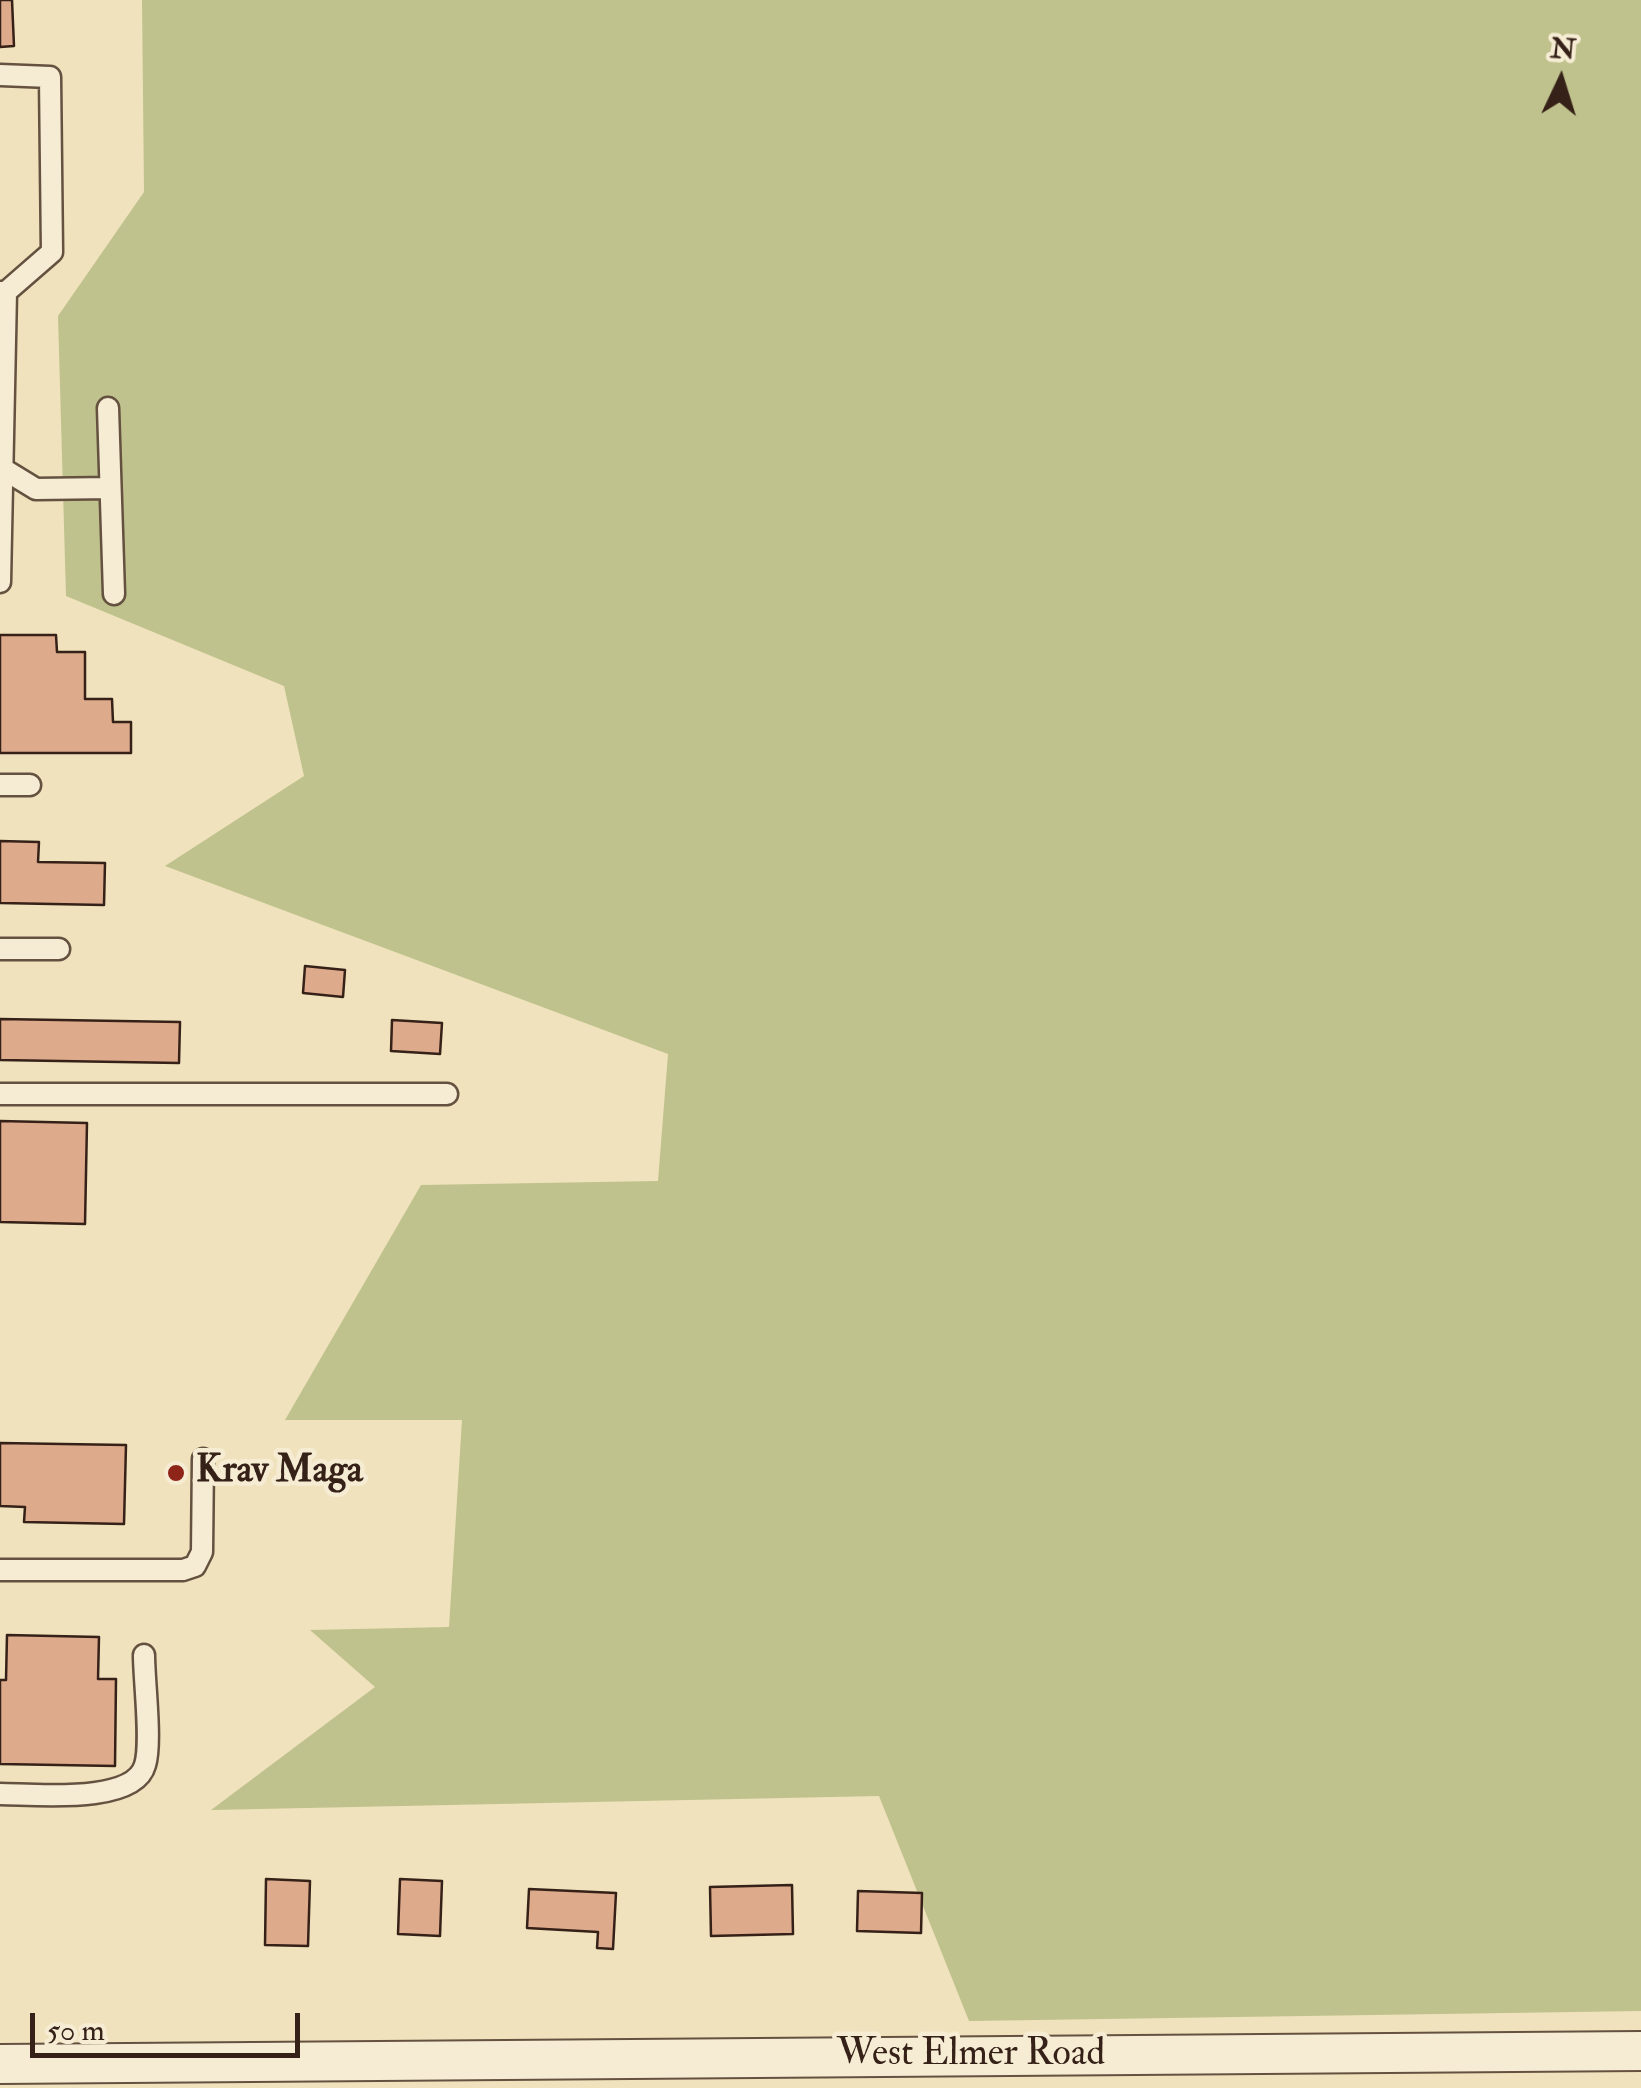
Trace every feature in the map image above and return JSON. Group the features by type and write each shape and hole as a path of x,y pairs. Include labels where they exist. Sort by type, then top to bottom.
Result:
{"street":[{"name":"West Elmer Road","path":"0,2064 340,2074 1641,2050"}],"lane":[{"path":"0,74 50,77 52,252 3,292 0,582"},
{"path":"108,408 114,594"},
{"path":"2,467 36,488 110,488"},
{"path":"0,785 30,785"},
{"path":"0,949 59,949"},
{"path":"0,1094 447,1094"},
{"path":"0,1570 183,1570 195,1566 202,1552 203,1459"},
{"path":"0,1794 97,1793 134,1782 146,1765 144,1655"}],"green space":[{"path":"142,0 1641,0 1641,2011 969,2021 879,1796 211,1810 375,1687 310,1630 449,1627 462,1420 285,1420 421,1185 658,1181 668,1054 165,866 304,776 284,686 66,596 58,316 144,192"}],"building":[{"path":"0,0 12,0 14,46 0,47"},
{"path":"0,635 56,635 57,652 85,652 85,699 112,699 113,722 131,722 131,753 0,753"},
{"path":"0,841 39,842 38,862 105,863 104,905 0,903"},
{"path":"305,966 345,970 343,997 303,993"},
{"path":"0,1019 180,1022 179,1063 0,1060"},
{"path":"392,1020 442,1023 440,1054 391,1051"},
{"path":"0,1121 87,1123 85,1224 0,1222"},
{"path":"0,1443 126,1445 124,1524 24,1522 25,1507 0,1506"},
{"path":"7,1635 99,1637 98,1679 116,1679 115,1766 0,1764 0,1680 6,1680"},
{"path":"266,1879 310,1881 308,1946 265,1945"},
{"path":"400,1879 442,1881 440,1936 398,1934"},
{"path":"792,1885 793,1934 711,1936 710,1887"},
{"path":"529,1889 616,1893 613,1949 597,1948 598,1932 527,1928"},
{"path":"858,1891 922,1893 921,1933 857,1931"}],"place":[{"name":"Krav Maga","path":"176,1473"}]}
